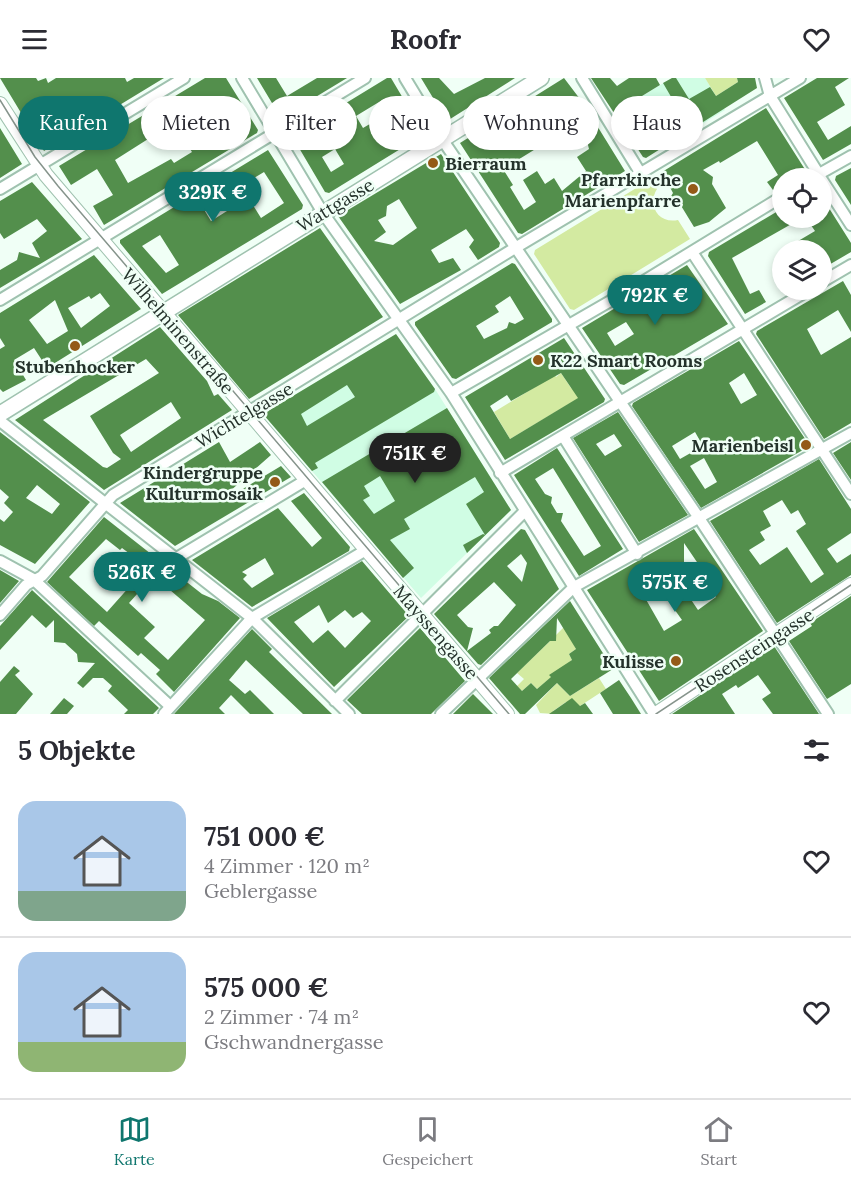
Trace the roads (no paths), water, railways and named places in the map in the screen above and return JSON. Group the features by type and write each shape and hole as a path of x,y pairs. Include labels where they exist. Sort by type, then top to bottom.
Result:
{"main road":[{"name":"Wattgasse","path":"451,133 540,78"},
{"name":"Wattgasse","path":"2,411 424,150"}],"street":[{"path":"0,189 184,78"},
{"path":"242,78 263,113"},
{"path":"337,96 365,78"},
{"path":"405,78 416,96"},
{"path":"582,78 641,174 800,78"},
{"path":"765,78 770,96 812,168"},
{"name":"Wilhelminenstraße","path":"0,104 39,166 161,313 366,550"},
{"path":"0,300 263,143"},
{"path":"285,150 323,213 451,393 524,513 655,714"},
{"path":"449,150 618,402 699,518 828,714"},
{"path":"832,169 851,156"},
{"name":"Wichtelgasse","path":"0,615 33,579 42,576 113,495 515,248 641,174"},
{"path":"832,198 851,225"},
{"path":"451,393 772,203"},
{"path":"692,252 740,330 851,494"},
{"path":"832,276 851,265"},
{"path":"500,473 792,300"},
{"path":"2,411 104,504 252,618 348,714"},
{"path":"441,714 574,587 851,433"},
{"path":"563,436 637,554"},
{"path":"175,559 306,480"},
{"path":"335,701 524,513"},
{"path":"0,561 33,579 167,710 252,618 366,550"},
{"name":"Mayssengasse","path":"366,550 507,714"},
{"name":"Rosensteingasse","path":"655,714 851,585"}],"tram line":[{"path":"0,100 35,157 58,186 509,714"},
{"path":"656,714 851,585"}],"place":[{"name":"Bierraum","path":"433,163"},
{"name":"Pfarrkirche Marienpfarre","path":"693,189"},
{"name":"Stubenhocker","path":"75,346"},
{"name":"K22 Smart Rooms","path":"538,360"},
{"name":"Marienbeisl","path":"806,445"},
{"name":"Kindergruppe Kulturmosaik","path":"275,482"},
{"name":"Kulisse","path":"676,661"}]}
